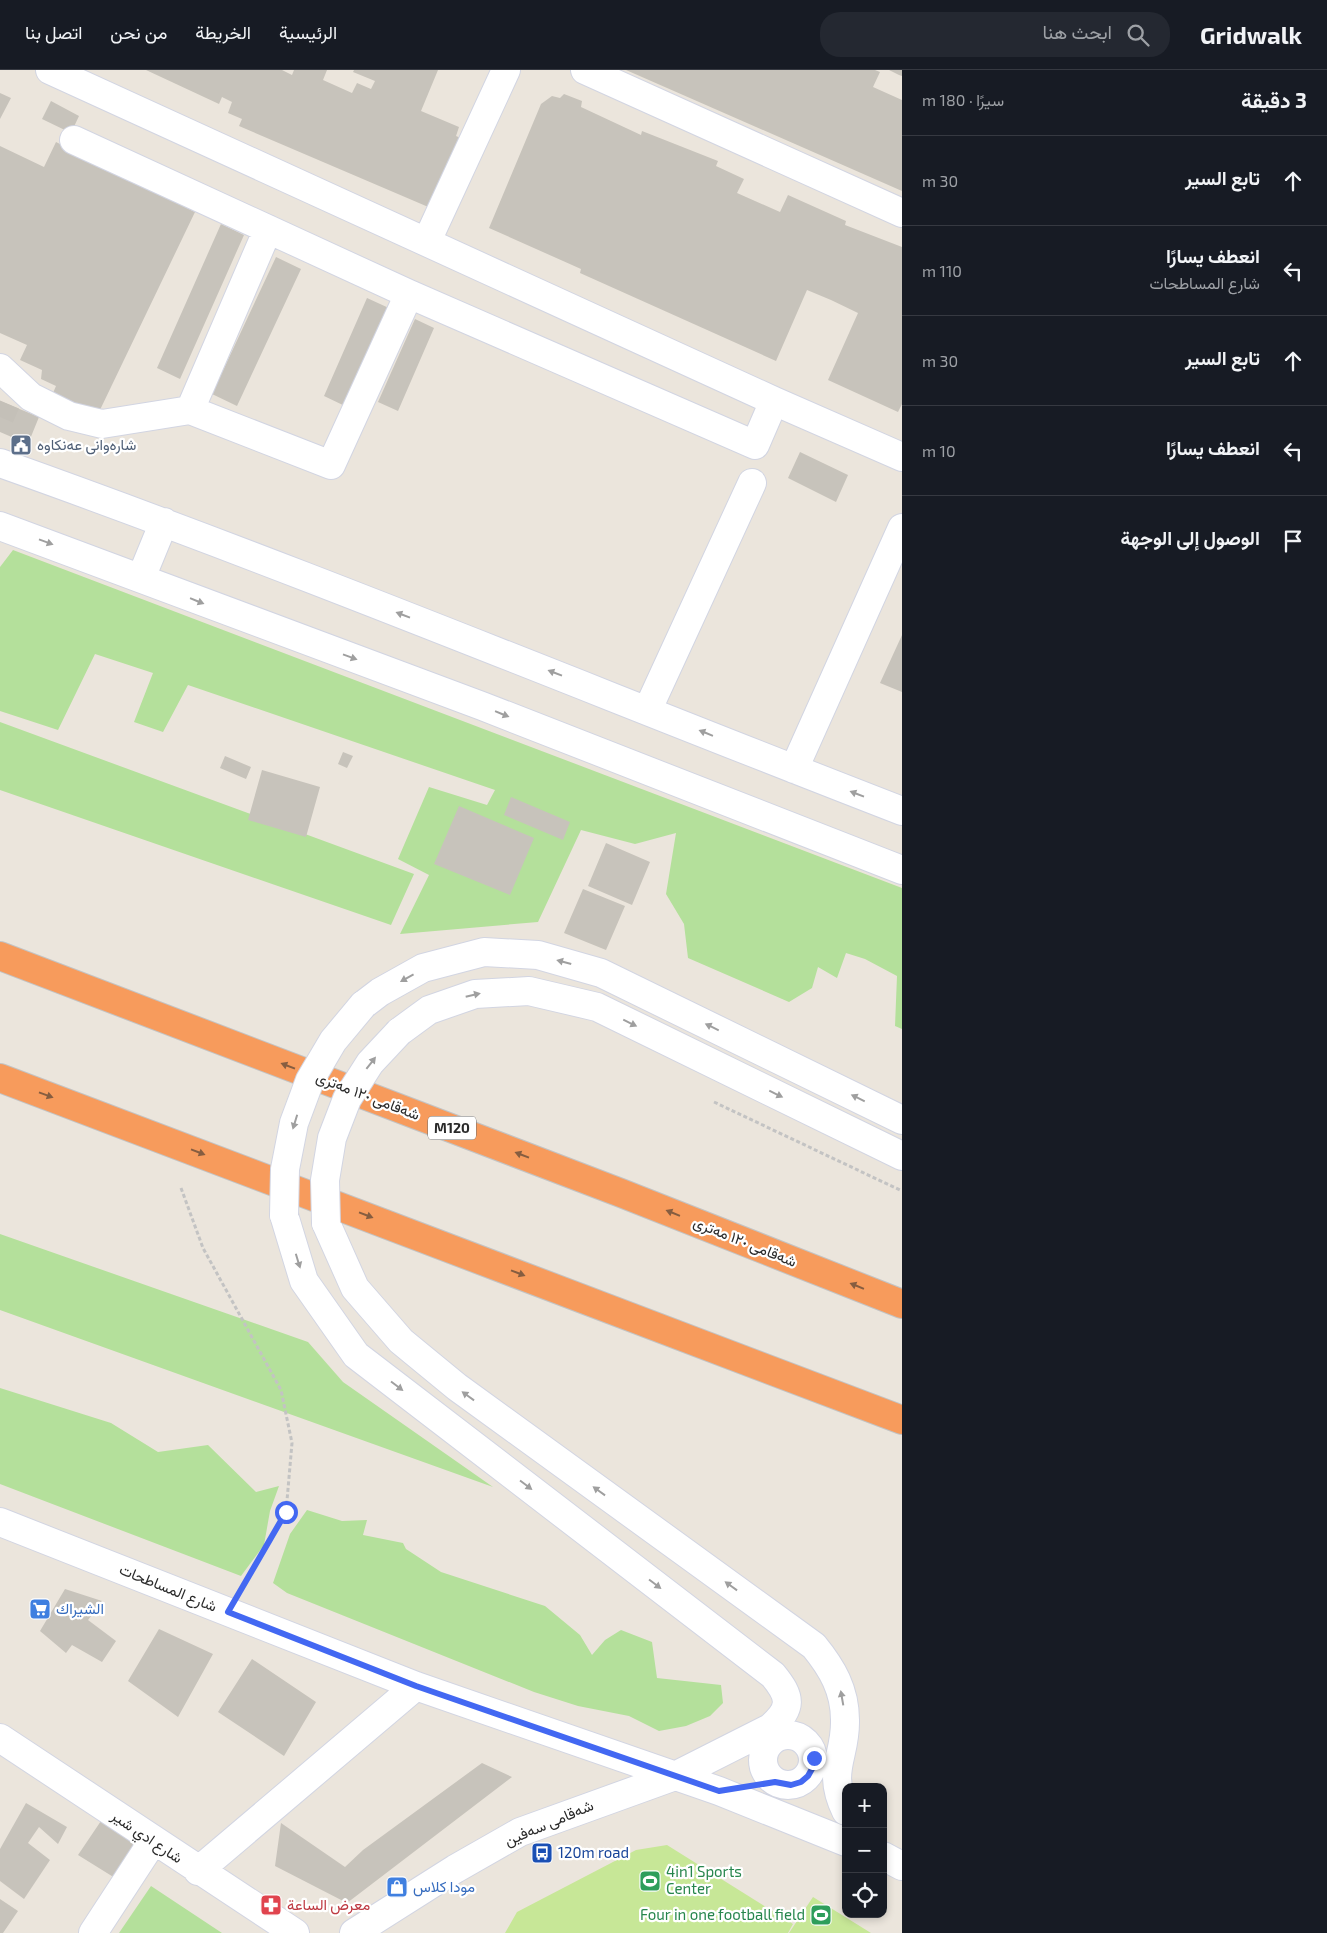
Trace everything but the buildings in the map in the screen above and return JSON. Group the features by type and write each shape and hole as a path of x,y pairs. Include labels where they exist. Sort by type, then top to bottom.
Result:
{"highway":[{"name":"شەقامی ١٢٠ مەتری","path":"0,956 621,1193 902,1304"},
{"path":"0,1078 822,1388 902,1420"}],"street":[{"path":"50,70 774,400 902,456"},
{"path":"427,241 506,70"},
{"path":"585,70 902,213"},
{"path":"74,140 409,294 755,445 774,400"},
{"path":"190,410 268,229"},
{"path":"7,384 69,416 102,424 190,410 331,465 409,294"},
{"path":"0,463 164,522 648,709 902,811"},
{"path":"648,709 752,483"},
{"path":"141,578 164,522"},
{"path":"0,526 482,706 902,870"},
{"path":"794,769 902,528"},
{"path":"817,1832 802,1818 778,1783 768,1775 763,1757 765,1748 779,1728 788,1700 786,1690 773,1675 356,1355 304,1281 284,1215 285,1169 294,1123 310,1080 333,1040 362,1005 380,992 424,968 484,952 538,955 601,973 902,1120"},
{"path":"842,1803 839,1797 836,1771 842,1746 845,1720 842,1692 831,1667 814,1646 456,1388 401,1341 355,1288 326,1223 325,1180 332,1138 347,1098 370,1063 399,1032 429,1010 475,994 529,991 597,1007 902,1156"},
{"name":"شارع المساطحات","path":"0,1522 416,1686 719,1791 842,1841"},
{"path":"198,1871 416,1686"},
{"name":"شەقامی سەفین","path":"365,1930 454,1869 520,1832 675,1776 770,1728 779,1728"},
{"path":"779,1728 788,1734 806,1741 812,1748 813,1767"},
{"name":"شارع ادي شير","path":"0,1738 198,1871 295,1933"},
{"path":"719,1791 778,1783 791,1785 801,1782 808,1776 813,1767 842,1746"},
{"path":"93,1933 153,1841"}],"path":[{"path":"714,1102 902,1191"},
{"path":"181,1188 203,1248 281,1390 292,1443 286,1512 228,1612"}],"green space":[{"path":"13,550 902,888 902,1029 895,1026 897,976 865,959 846,953 837,978 818,967 812,988 789,1002 688,958 684,924 666,894 676,833 635,844 581,830 538,922 400,934 429,875 398,859 429,787 487,805 495,790 188,685 163,732 134,722 153,673 95,654 58,730 0,711 0,567"},
{"path":"0,722 414,874 391,925 0,790"},
{"path":"0,1234 308,1342 343,1382 493,1487 0,1310"},
{"path":"0,1388 111,1423 158,1452 208,1445 256,1492 279,1486 270,1511 264,1545 241,1576 0,1484"},
{"path":"307,1510 342,1521 367,1520 363,1535 403,1543 406,1549 441,1572 545,1606 580,1635 592,1655 605,1640 621,1630 652,1642 657,1678 721,1685 723,1703 710,1716 686,1726 659,1731 629,1716 578,1706 534,1692 287,1593 273,1583 290,1534"},
{"name":"4in1 Sports Center","path":"667,1845 793,1924 788,1933 505,1933 517,1912 636,1850"},
{"path":"151,1886 222,1933 119,1933"},
{"name":"Four in one football field","path":"813,1897 842,1915 842,1918 847,1918 871,1933 789,1933"}],"tunnel":[{"path":"0,417 6,403"}],"place":[{"name":"شارەوانی عەنکاوە","path":"21,445"},
{"name":"الشيراك","path":"40,1609"},
{"name":"120m road","path":"542,1853"},
{"name":"4in1 Sports Center","path":"650,1881"},
{"name":"مودا كلاس","path":"397,1887"},
{"name":"معرض الساعة","path":"271,1905"},
{"name":"Four in one football field","path":"821,1915"}],"route":[{"path":"286,1512 228,1612 416,1686 719,1791 775,1782 791,1785 801,1782 808,1776 813,1767 814,1758"}]}
